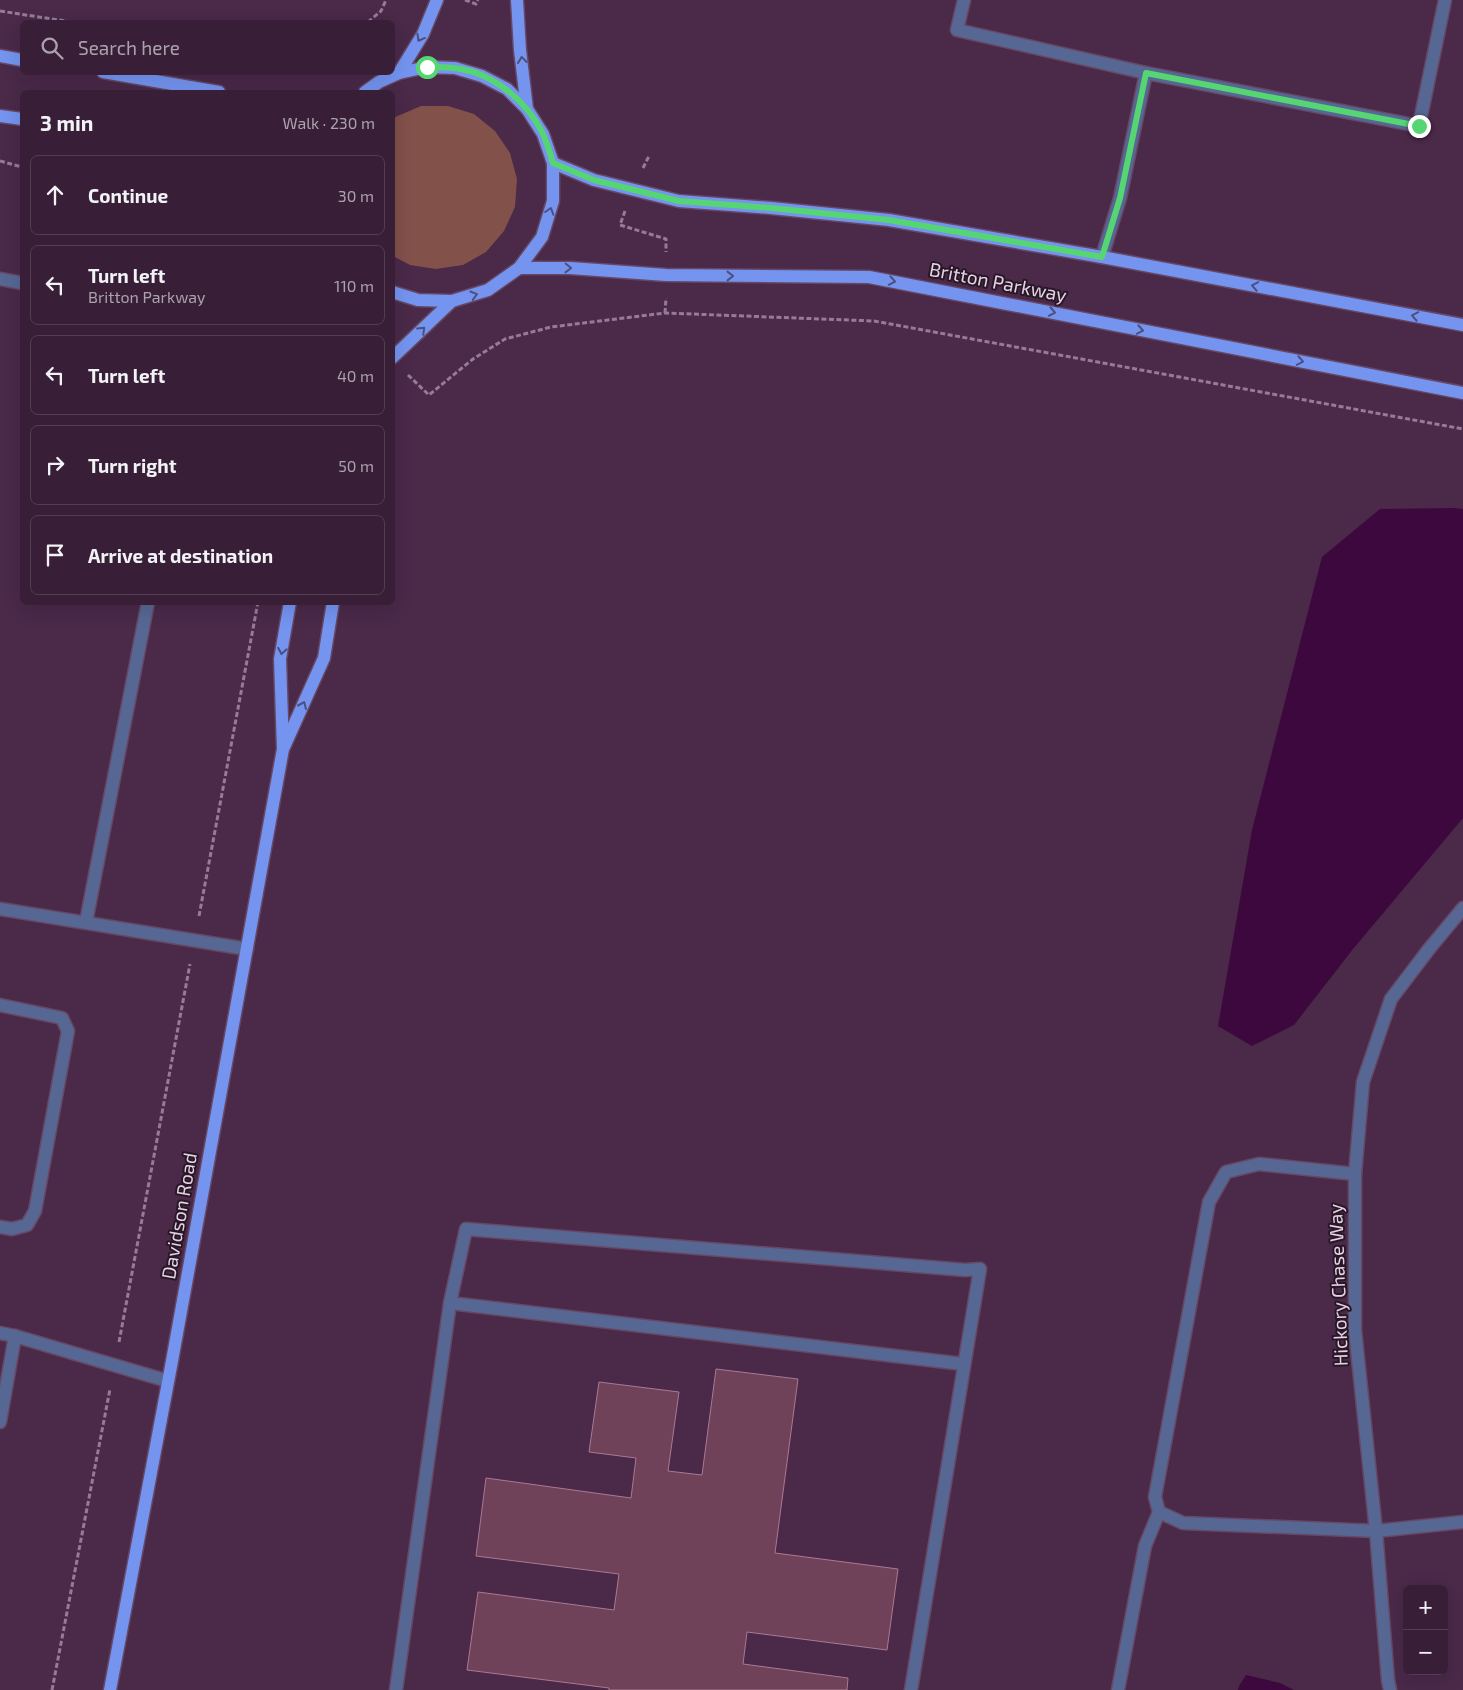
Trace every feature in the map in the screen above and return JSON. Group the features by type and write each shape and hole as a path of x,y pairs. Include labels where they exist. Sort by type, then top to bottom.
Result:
{"main road":[{"path":"399,73 423,34 437,0"},
{"path":"518,0 520,50 528,109"},
{"path":"0,56 20,60"},
{"path":"395,75 427,67 455,68 482,76 507,90 528,109 543,134 553,163 554,201 542,237 519,268 488,290 452,301 418,300 395,293"},
{"path":"120,75 207,90"},
{"path":"368,90 379,82 395,75"},
{"path":"0,116 20,119"},
{"path":"553,163 594,180 679,201 889,220 1102,257 1463,325"},
{"name":"Britton Parkway","path":"519,268 570,268 666,275 868,276 1463,393"},
{"path":"395,355 452,301"},
{"name":"Davidson Road","path":"110,1690 283,749 280,659 289,605"},
{"name":"Davidson Road","path":"283,749 324,658 333,605"}],"street":[{"path":"964,0 957,30 1146,73 1419,126 1445,0"},
{"path":"1102,257 1120,198 1146,73"},
{"path":"0,279 20,283"},
{"path":"86,922 147,605"},
{"name":"Hickory Chase Way","path":"1390,1690 1355,1330 1354,1174 1363,1082 1391,999 1429,948 1463,908"},
{"path":"0,909 247,949"},
{"path":"0,1005 62,1018 68,1031 35,1211 27,1224 12,1229 0,1227"},
{"path":"1118,1690 1146,1546 1159,1512 1155,1497 1209,1202 1226,1172 1259,1164 1354,1174"},
{"path":"396,1690 450,1303 466,1229 965,1270 980,1269 911,1690"},
{"path":"450,1303 963,1364"},
{"path":"0,1333 168,1381"},
{"path":"0,1422 15,1336"},
{"path":"1159,1512 1183,1522 1376,1531 1463,1522"}],"path":[{"path":"370,20 381,11 386,0"},
{"path":"465,0 476,4 478,0"},
{"path":"0,11 59,20"},
{"path":"649,156 620,224 666,239 665,313"},
{"path":"0,161 20,166"},
{"path":"405,372 429,395 473,359 505,339 551,327 665,313 874,321 1463,429"},
{"path":"52,1690 257,605"}],"shaded area":[{"path":"421,106 448,106 474,114 495,131 510,153 517,179 515,207 504,231 486,252 463,265 436,269 410,265 395,257 395,117"},
{"path":"1380,509 1463,509 1463,818 1353,949 1294,1025 1252,1046 1218,1026 1252,830 1322,557"},
{"path":"1246,1675 1280,1683 1294,1690 1238,1690"}],"building":[{"path":"716,1369 798,1379 775,1553 898,1569 887,1650 747,1632 743,1664 848,1678 847,1690 609,1690 609,1688 467,1670 478,1592 614,1610 619,1574 476,1556 486,1478 631,1498 636,1458 589,1452 599,1382 679,1392 668,1471 702,1475"}],"route":[{"path":"427,67 455,68 482,76 507,90 528,109 543,134 553,163 594,180 679,201 889,220 1102,257 1120,198 1146,73 1419,126"}]}
